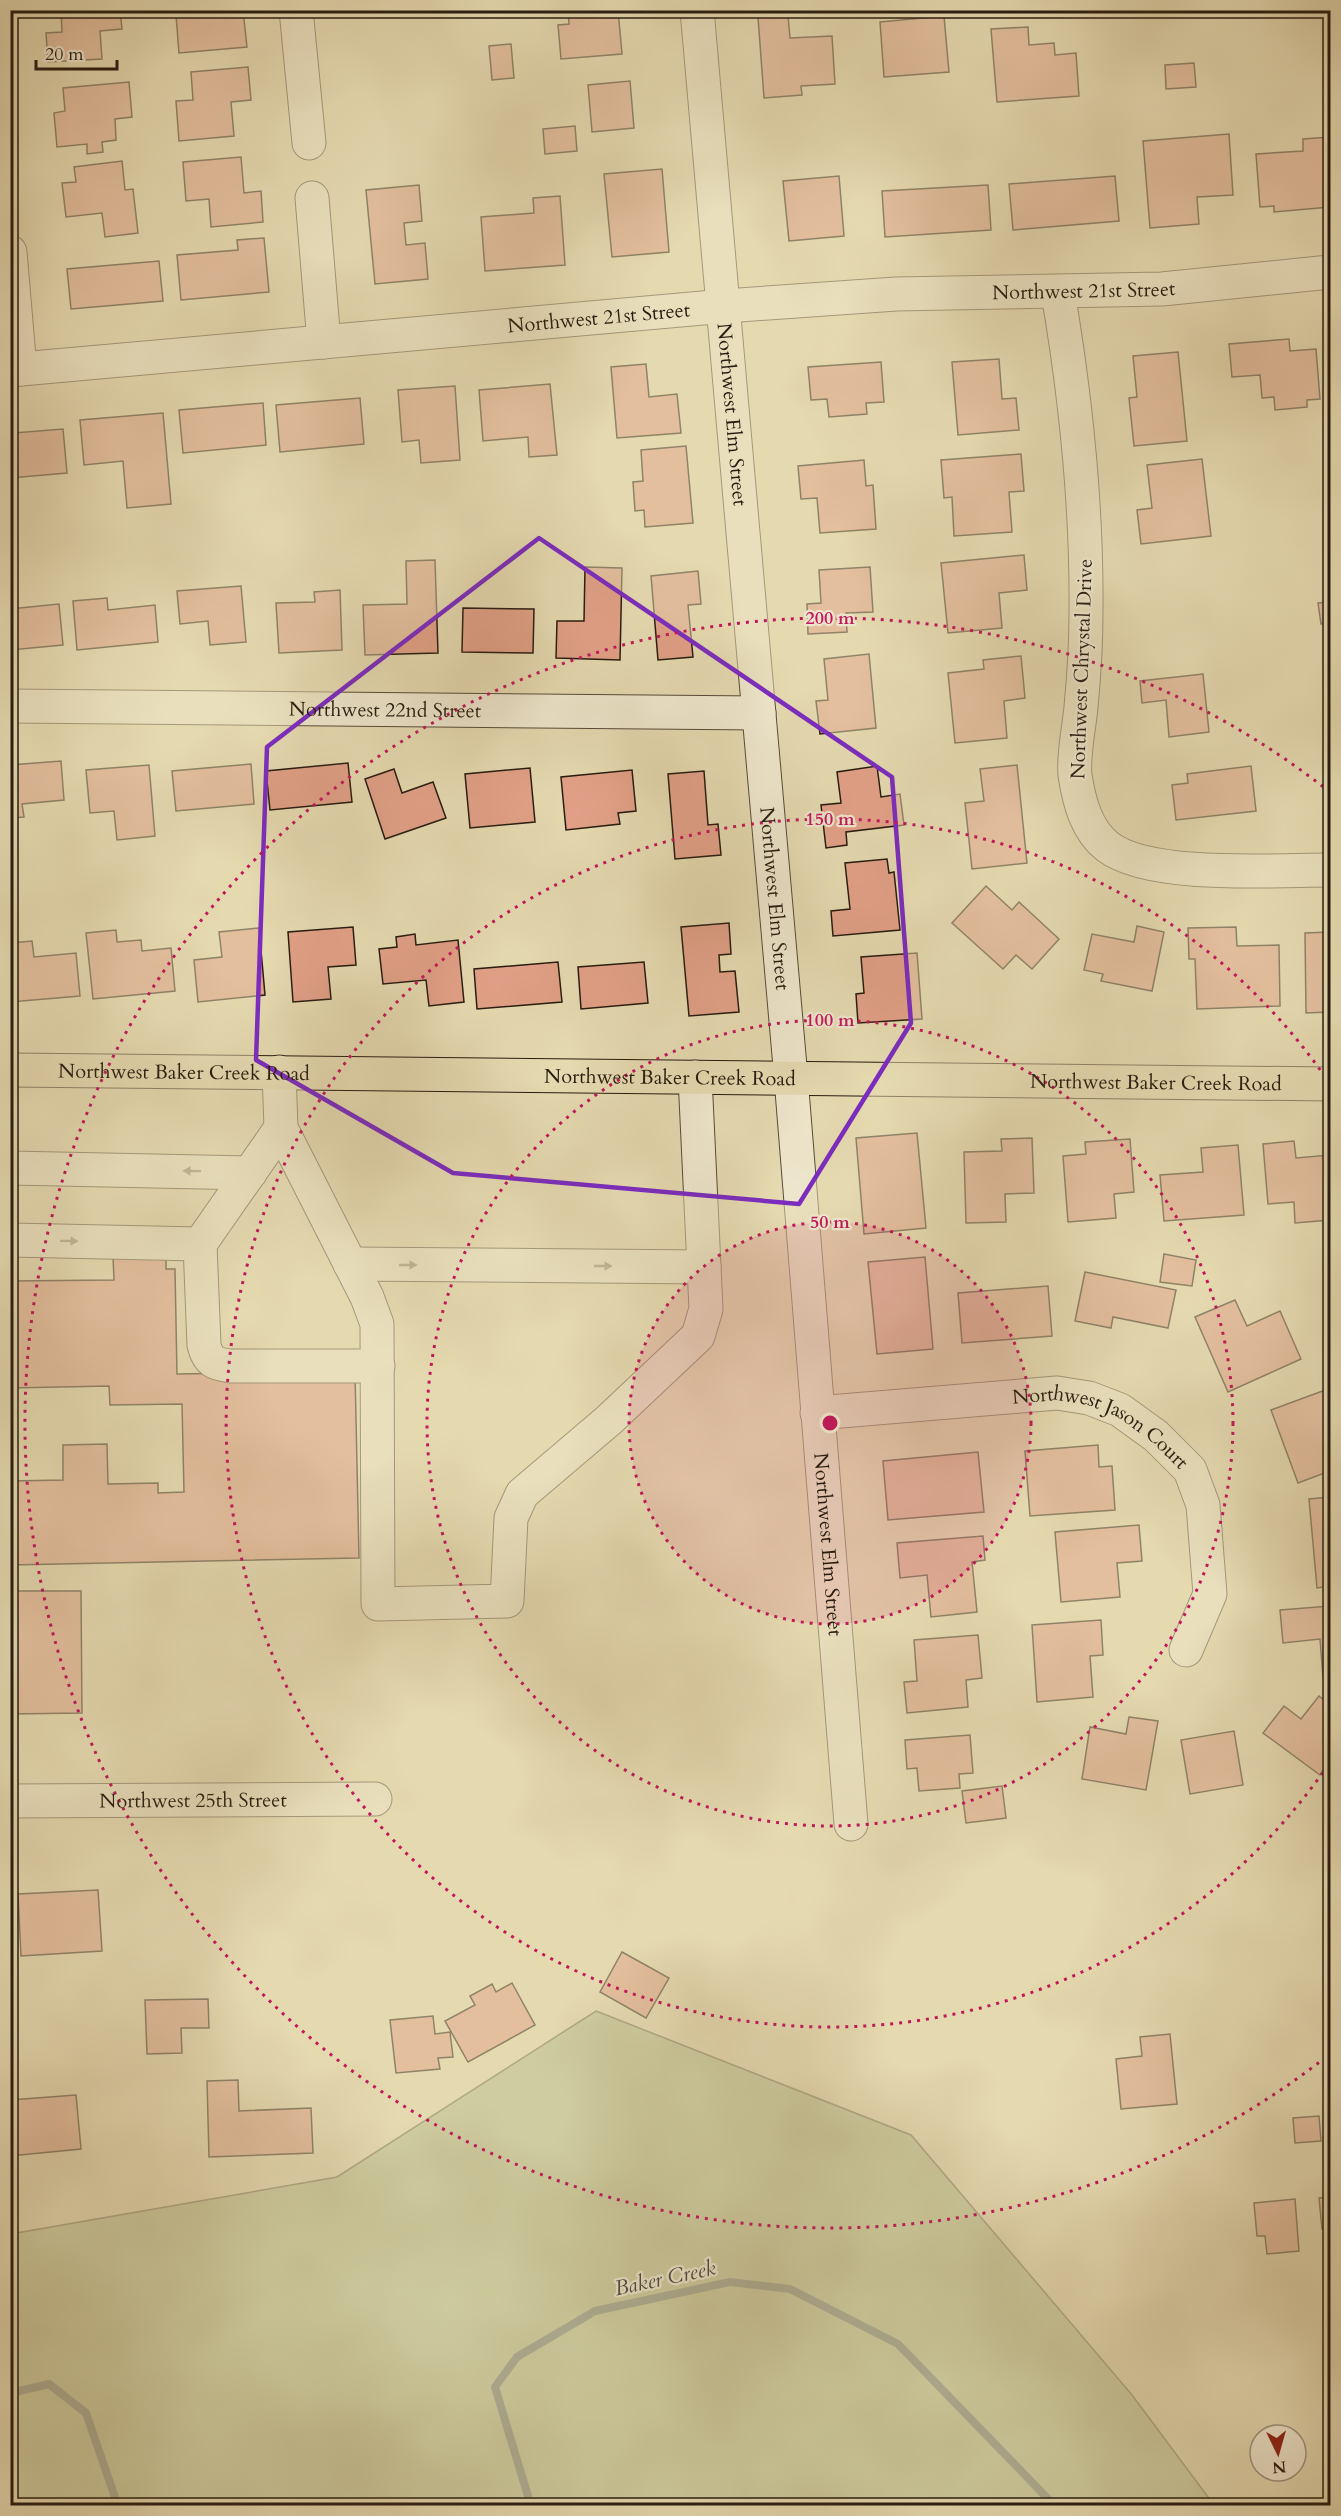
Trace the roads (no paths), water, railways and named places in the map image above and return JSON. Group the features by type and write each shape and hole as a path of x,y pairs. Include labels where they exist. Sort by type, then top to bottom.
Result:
{"main road":[{"name":"Northwest Baker Creek Road","path":"10,1070 1330,1084"}],"street":[{"path":"296,10 309,143"},
{"name":"Northwest Elm Street","path":"697,10 725,306 791,1078 850,1824"},
{"path":"312,198 324,342"},
{"path":"10,252 15,370"},
{"name":"Northwest 21st Street","path":"15,370 725,306 896,294 1162,289 1330,272"},
{"name":"Northwest Chrystal Drive","path":"1058,292 1072,376 1080,446 1086,614 1084,674 1075,772 1079,801 1089,826 1107,846 1126,858 1145,863 1183,869 1330,870"},
{"name":"Northwest 22nd Street","path":"10,706 759,713"},
{"path":"279,1072 281,1128 367,1298 376,1324 378,1604 507,1600 511,1518 522,1494 600,1427 698,1336 706,1309 695,1077"},
{"path":"281,1128 200,1244 206,1356 214,1364 231,1366 378,1366"},
{"path":"10,1167 250,1173"},
{"path":"10,1240 200,1244"},
{"path":"350,1264 704,1267"},
{"name":"Northwest Jason Court","path":"817,1413 1057,1394 1089,1398 1120,1410 1156,1436 1190,1470 1203,1505 1210,1594 1186,1650"},
{"name":"Northwest 25th Street","path":"10,1802 375,1799"}],"waterway":[{"name":"Baker Creek","path":"531,2506 495,2387 517,2357 595,2311 730,2282 790,2289 898,2344 1055,2506"},
{"name":"Baker Creek","path":"10,2396 15,2392 49,2384 86,2413 118,2506"}]}
